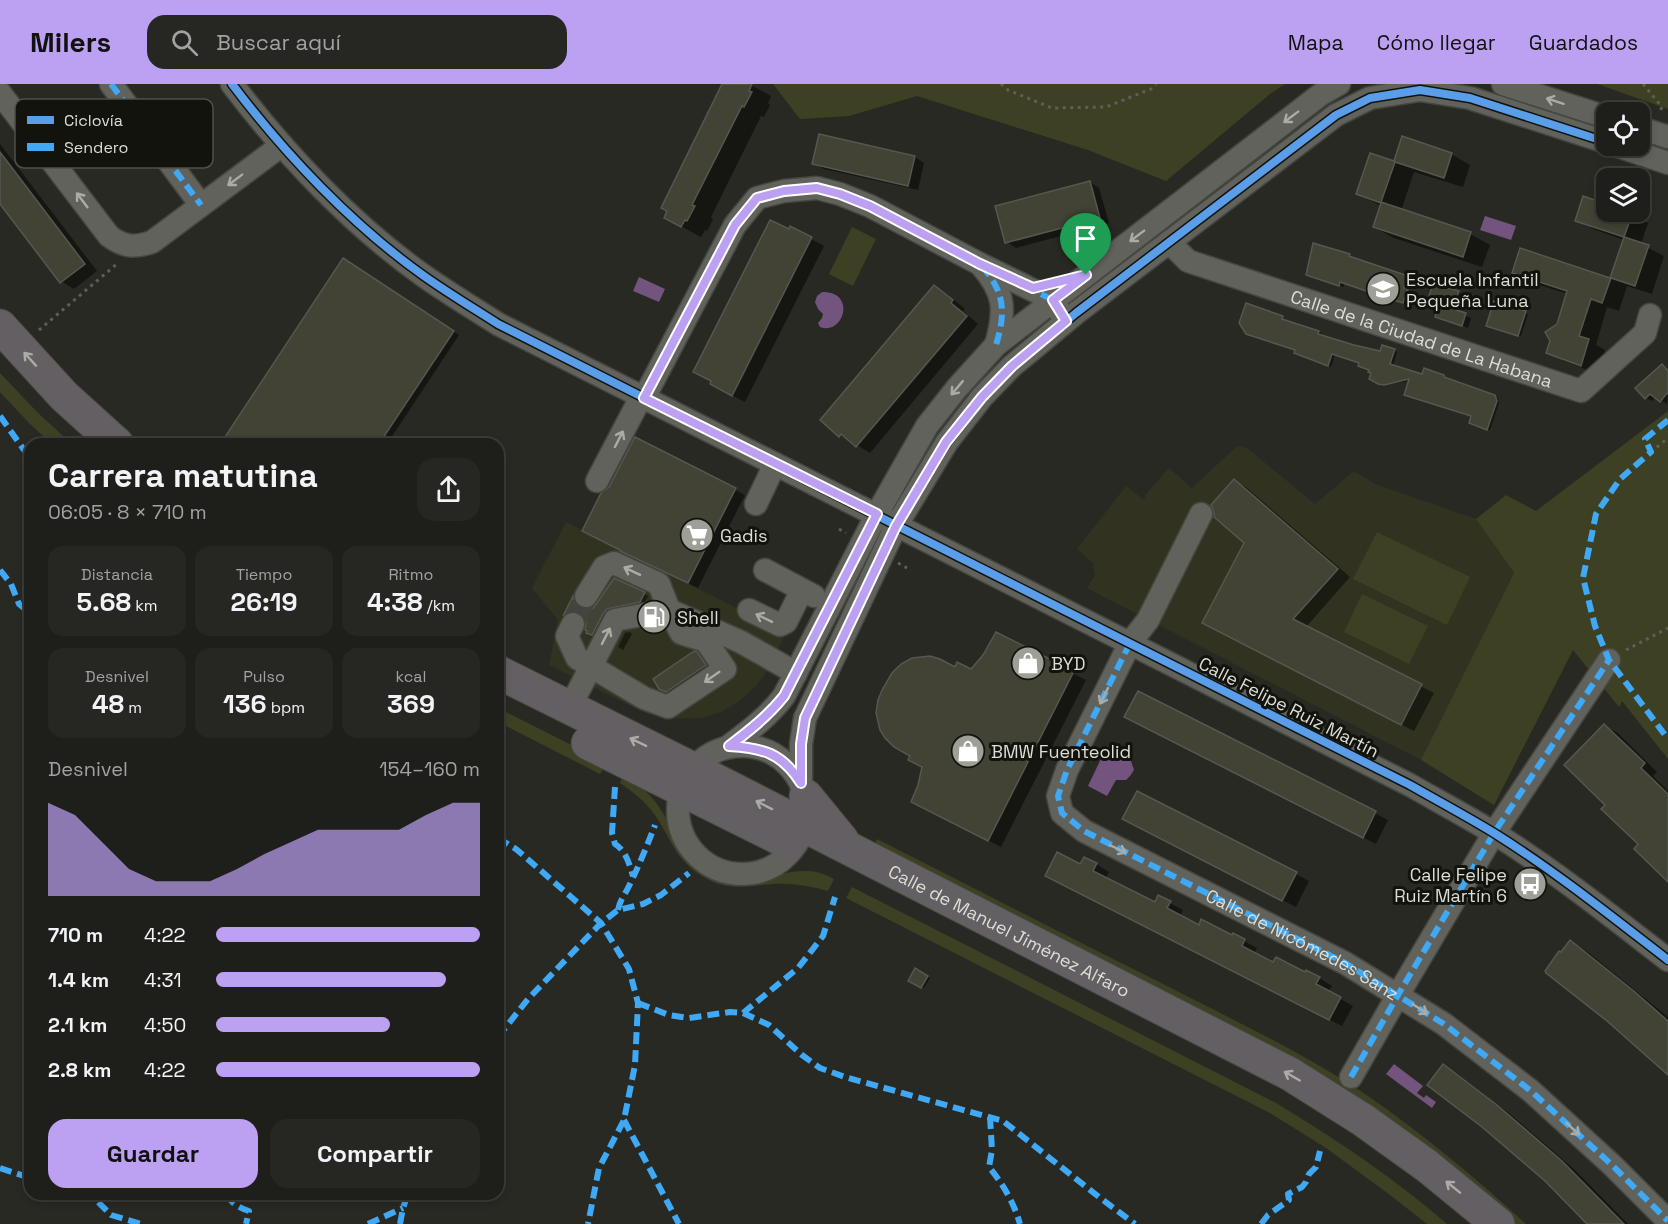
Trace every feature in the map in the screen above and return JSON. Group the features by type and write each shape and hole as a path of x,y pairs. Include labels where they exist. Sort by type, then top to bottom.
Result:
{"highway":[{"path":"0,326 64,396 110,438"},
{"path":"0,360 79,438"},
{"name":"Calle de Manuel Jiménez Alfaro","path":"504,675 569,709 685,779"},
{"name":"Calle de Manuel Jiménez Alfaro","path":"504,700 685,779 802,813 1347,1136 1425,1193 1462,1224"},
{"name":"Calle de Manuel Jiménez Alfaro","path":"802,813 850,850 1290,1074 1363,1120 1427,1166 1498,1224"}],"street":[{"path":"111,84 122,99"},
{"name":"Calle Felipe Ruiz Martín","path":"232,84 282,145 337,203 423,275 498,324 1410,785 1494,833 1588,898 1668,960"},
{"path":"1339,84 1325,91 996,345 957,388 927,426 877,514 784,696 756,725 729,746 714,751 685,779 677,803 681,829 693,852 703,861 726,873 739,875 765,871 787,857 802,813 801,744 805,718 896,526 946,442 982,397 1012,366 1066,321 1336,115 1358,95 1370,98 1420,90 1420,88 1470,98 1596,139"},
{"path":"1503,84 1596,114"},
{"path":"0,93 15,113"},
{"path":"1650,131 1668,137"},
{"path":"57,168 109,236 120,244 139,246 152,242 282,145"},
{"path":"1647,156 1668,163"},
{"path":"173,168 201,205"},
{"path":"597,482 735,225 757,198 784,191 817,188 840,194 870,206 980,264 1033,288 1053,300 1066,321"},
{"name":"Calle de la Ciudad de La Habana","path":"1169,242 1188,261 1581,391 1645,333 1650,315"},
{"path":"980,264 993,279 1001,298 1001,327 996,345"},
{"path":"1033,288 1086,275"},
{"path":"756,504 775,464"},
{"name":"Calle de Nicómedes Sanz","path":"1201,514 1148,620 1130,643 1067,770 1058,796 1062,813 1084,831 1336,959 1444,1024 1531,1091 1612,1165 1668,1221"},
{"path":"573,624 567,636 577,658 590,668 644,698 668,706 725,669 706,641 681,633 659,584 614,563 604,567 586,596"},
{"path":"765,570 831,605"},
{"path":"748,610 780,625 786,622 802,590"},
{"path":"569,709 615,620 669,610 741,642 796,673"},
{"path":"1351,1077 1494,833 1609,660"},
{"path":"729,746 755,748 772,754 786,764 802,813"}],"path":[{"path":"1001,84 1008,90 1052,108 1106,107 1151,89 1156,84"},
{"path":"1643,84 1662,107"},
{"path":"39,330 139,246"},
{"path":"1651,452 1668,438"},
{"path":"1609,660 1668,628"}],"shaded area":[{"path":"773,84 1285,84 1166,181 1088,150 917,96 849,116 800,119"},
{"path":"1597,84 1668,84 1668,109"},
{"path":"1485,216 1516,226 1511,240 1480,230"},
{"path":"852,227 876,239 853,286 829,274"},
{"path":"639,277 665,289 659,302 633,291"},
{"path":"822,292 840,298 843,305 840,320 828,328 820,327 818,323 823,314 815,302 817,296"},
{"path":"0,373 65,438 45,438 0,392"},
{"path":"1668,411 1668,759 1622,701 1619,707 1573,650 1494,805 1421,760 1514,573 1476,519 1506,495 1536,511"},
{"path":"1237,446 1247,448 1315,504 1354,471 1375,484 1476,519 1514,573 1421,760 1087,588 1095,575 1093,563 1077,549 1126,486 1144,500 1146,494 1169,468 1192,488"},
{"name":"Shell","path":"566,522 786,633 766,673 754,688 738,702 721,712 701,718 664,718 643,712 549,665 558,620 532,588"},
{"path":"1377,532 1470,577 1447,625 1353,579"},
{"path":"1362,594 1428,626 1409,664 1344,632"},
{"path":"504,711 607,763 600,774 504,725"},
{"path":"1107,746 1131,761 1134,770 1126,780 1116,780 1107,796 1088,786"},
{"path":"624,773 641,786 655,802 665,816 679,849 688,860 705,872 730,882 742,883 796,871 815,872 834,879 828,891 788,884 729,886 715,883 701,875 677,853 648,806 620,783"},
{"path":"877,839 1245,1026 1344,1080 1409,1126 1526,1224 1510,1224 1453,1174 872,850"},
{"path":"852,887 1276,1103 1364,1160 1447,1224 1427,1224 1326,1148 1270,1113 846,898"},
{"path":"1394,1064 1423,1086 1417,1093 1424,1098 1426,1095 1436,1102 1432,1108 1386,1074"}],"building":[{"path":"722,84 752,84 749,91 752,92 744,107 742,106 692,205 695,206 681,227 664,218 667,211 661,208"},
{"path":"819,134 915,156 908,186 812,164"},
{"path":"1402,136 1452,153 1444,178 1395,162 1381,202 1471,232 1463,257 1373,227 1381,203 1356,194 1370,153 1394,161"},
{"path":"0,152 85,264 60,283 0,204"},
{"path":"1090,181 1100,218 1005,243 995,206"},
{"path":"1583,196 1596,201 1596,222 1629,222 1624,237 1575,221"},
{"path":"770,220 789,229 790,226 812,237 732,396 693,372"},
{"path":"1624,237 1649,245 1635,286 1611,278 1602,303 1591,299 1579,336 1589,339 1581,366 1546,353 1550,341 1545,332 1557,324 1567,291 1512,273 1520,248 1610,278"},
{"path":"1313,243 1408,276 1404,288 1408,289 1403,303 1390,299 1388,304 1373,299 1375,294 1340,282 1339,286 1306,275"},
{"path":"343,258 454,331 383,438 225,437"},
{"path":"1433,284 1459,291 1453,309 1466,313 1462,326 1435,317 1437,309 1426,305"},
{"path":"934,285 953,300 951,303 967,316 856,447 841,434 839,437 820,420"},
{"path":"1494,301 1526,311 1518,336 1486,326"},
{"path":"1246,303 1283,316 1282,319 1319,331 1318,334 1380,351 1382,345 1395,349 1390,364 1422,374 1424,368 1495,395 1497,401 1487,430 1469,423 1471,416 1404,395 1409,379 1384,385 1378,384 1369,379 1371,373 1358,366 1359,363 1332,354 1328,366 1294,353 1295,350 1246,334 1239,323"},
{"path":"1662,364 1668,371 1668,392 1660,402 1650,394 1645,399 1635,388"},
{"path":"635,437 736,488 688,583 582,531 601,493 609,487"},
{"path":"1234,479 1338,569 1293,619 1422,684 1401,725 1202,623 1244,543 1214,517 1211,505"},
{"path":"614,578 645,592 640,602 607,609 592,635 586,633 585,617 580,612 566,612 563,616 573,596 574,603 579,608 593,608"},
{"name":"BMW Fuenteolid","path":"996,632 1074,671 988,841 911,802 922,767 908,760 910,756 894,747 885,738 880,730 876,713 882,690 892,673 901,664 912,658 930,656 955,667 957,662 971,669 983,655"},
{"path":"694,651 706,665 666,692 659,689 653,679"},
{"path":"1138,691 1376,811 1363,838 1124,717"},
{"path":"1604,724 1645,763 1641,768 1668,794 1668,882 1634,849 1638,844 1601,809 1605,805 1564,765"},
{"path":"1137,791 1297,872 1282,901 1122,819"},
{"path":"1057,852 1080,864 1084,857 1097,863 1093,871 1155,902 1158,895 1171,901 1167,908 1199,925 1201,919 1245,939 1242,946 1273,962 1276,957 1320,977 1316,984 1341,997 1329,1020 1045,876"},
{"path":"1570,940 1668,1021 1668,1075 1607,1021 1546,973 1545,971 1559,951 1561,952"},
{"path":"915,968 928,976 921,988 908,981"},
{"path":"1443,1064 1497,1105 1562,1161 1624,1224 1587,1224 1545,1181 1482,1127 1427,1085"}],"tunnel":[{"path":"573,624 586,596"}],"marked path":[{"path":"111,84 122,99"},
{"path":"173,168 201,205"},
{"path":"644,398 735,225 757,198 784,191 817,188 870,206 1053,300 1066,321"},
{"path":"982,266 995,285 1001,303 1001,323 996,345"},
{"path":"1033,288 1086,275"},
{"path":"0,416 24,450"},
{"path":"1668,420 1645,439 1651,452 1620,479 1596,514 1583,578 1595,626 1609,660 1668,739"},
{"path":"0,570 11,584 19,604 24,608"},
{"path":"1130,643 1067,770 1058,796 1062,813 1084,831 1345,963 1444,1024 1531,1091 1612,1165 1668,1221"},
{"path":"1351,1077 1494,833 1609,660"},
{"path":"615,787 612,833 615,844 627,858 633,876"},
{"path":"618,910 655,825"},
{"path":"504,842 516,849 601,923 629,969 638,1003 635,1065 624,1120 599,1168 588,1224"},
{"path":"504,1029 528,999 601,923 618,910 643,904 661,895 689,873"},
{"path":"743,1013 798,968 823,936 835,897"},
{"path":"638,1003 669,1015 689,1018 730,1012 743,1013 769,1025 820,1068 1003,1121 1135,1224"},
{"path":"990,1117 992,1150 989,1167 1008,1194 1020,1224"},
{"path":"624,1120 679,1224"},
{"path":"1261,1224 1268,1215 1289,1200 1288,1194 1302,1187 1316,1167 1320,1151"},
{"path":"0,1168 24,1176"},
{"path":"96,1200 111,1215 141,1224"},
{"path":"231,1200 239,1207 249,1211 246,1224"},
{"path":"400,1224 406,1200"},
{"path":"368,1224 403,1208"}],"cycle path":[{"path":"232,84 297,162 371,234 424,276 498,324 1410,785 1517,848 1668,960"},
{"path":"801,783 801,744 805,718 896,526 947,442 982,397 1012,366 1076,313 1336,115 1370,98 1420,90 1470,98 1596,139"}],"place":[{"name":"Escuela Infantil Pequeña Luna","path":"1383,289"},
{"name":"Gadis","path":"697,535"},
{"name":"Shell","path":"654,617"},
{"name":"BYD","path":"1028,663"},
{"name":"BMW Fuenteolid","path":"968,751"},
{"name":"Calle Felipe Ruiz Martín 6","path":"1530,884"}],"route":[{"path":"817,188 870,206 980,264 1033,288 1086,275 1053,300 1066,321 1012,366 982,397 946,442 896,526 805,718 801,744 801,783 786,764 772,754 755,748 729,746 756,725 784,696 877,514 644,398 735,225 757,198 784,191 817,188"}]}
